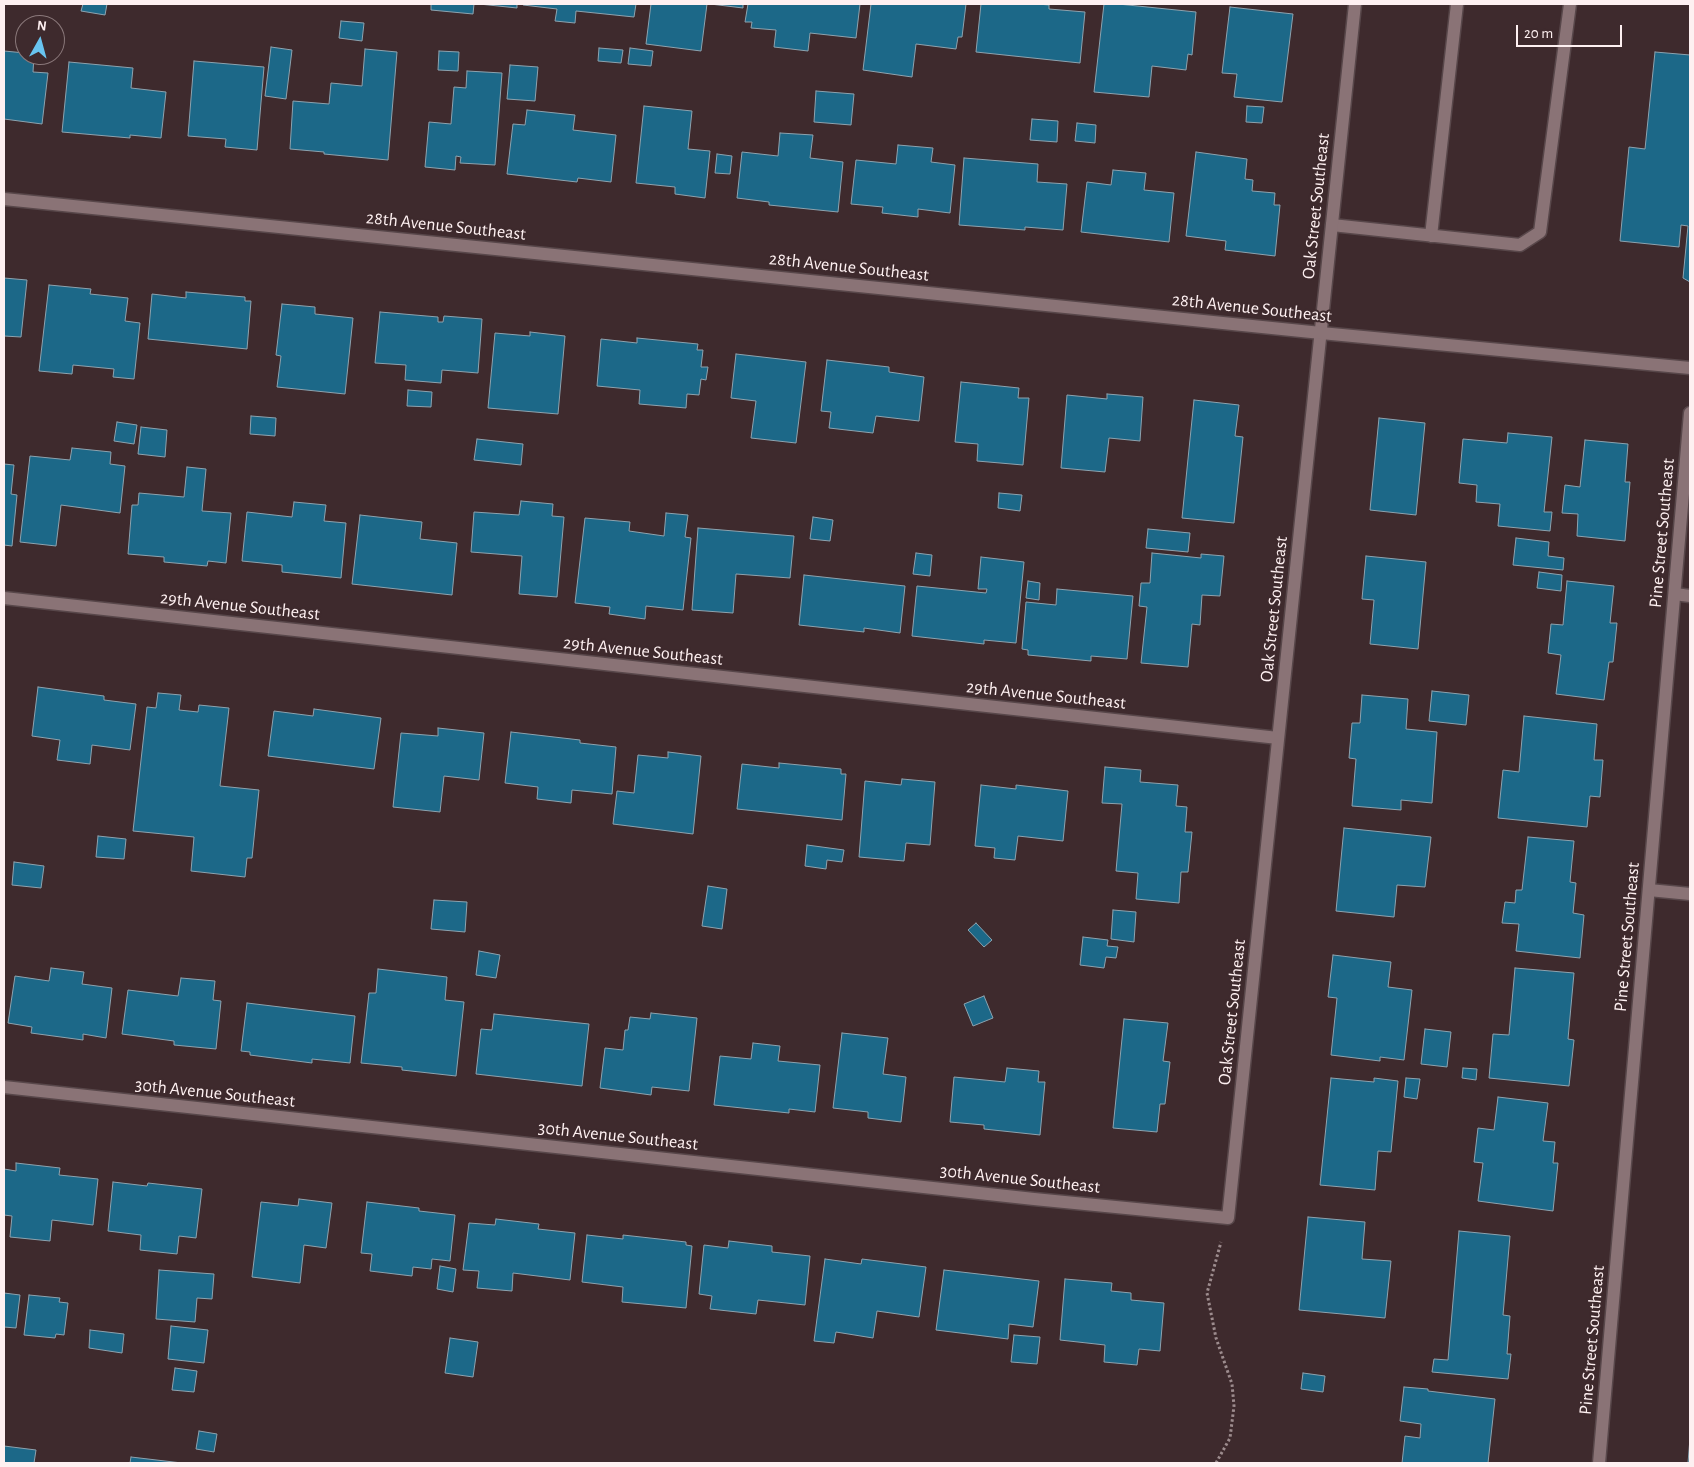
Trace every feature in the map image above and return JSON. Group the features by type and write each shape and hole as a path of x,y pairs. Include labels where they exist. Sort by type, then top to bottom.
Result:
{"street":[{"name":"Oak Street Southeast","path":"1228,1218 1355,4"},
{"path":"1432,236 1457,4"},
{"path":"1332,225 1520,245 1540,232 1570,4"},
{"name":"28th Avenue Southeast","path":"4,199 1321,333 1690,368"},
{"name":"Pine Street Southeast","path":"1599,1463 1690,413"},
{"path":"1675,594 1690,596"},
{"name":"29th Avenue Southeast","path":"4,598 1278,738"},
{"path":"1649,890 1690,894"},
{"name":"30th Avenue Southeast","path":"4,1087 1024,1198 1228,1218"}],"path":[{"path":"1216,1463 1230,1438 1234,1406 1232,1384 1216,1338 1207,1293 1228,1218"}],"building":[{"path":"83,4 107,4 105,15 81,11"},
{"path":"431,4 474,4 473,14 431,10"},
{"path":"479,4 517,4 517,8"},
{"path":"524,4 636,4 634,17 576,11 575,23 555,21 557,9"},
{"path":"651,4 707,4 701,51 646,44"},
{"path":"710,4 743,4 743,8"},
{"path":"748,4 860,4 856,38 810,33 808,51 774,47 776,30 751,28 752,22 745,22"},
{"path":"871,4 966,4 962,37 958,37 956,49 916,44 912,77 863,70"},
{"path":"981,4 1038,4 1049,5 1049,9 1085,12 1080,63 976,52"},
{"path":"1104,4 1196,12 1192,55 1188,54 1186,70 1152,66 1149,97 1094,92"},
{"path":"1230,7 1293,14 1282,102 1234,97 1237,74 1222,73"},
{"path":"341,21 364,23 362,41 339,38"},
{"path":"271,47 292,50 286,99 265,96"},
{"path":"599,48 623,50 621,63 598,61"},
{"path":"630,48 653,51 651,66 628,64"},
{"path":"365,49 397,52 388,160 290,149 293,101 329,104 331,83 362,86"},
{"path":"4,51 15,52 15,65 33,65 33,72 48,73 42,124 4,119"},
{"path":"439,51 459,52 458,71 438,70"},
{"path":"1655,52 1690,55 1690,282 1683,278 1688,226 1681,225 1679,247 1620,241 1629,147 1645,149"},
{"path":"194,61 264,67 257,150 225,147 226,139 188,136"},
{"path":"69,62 133,68 131,88 166,92 161,138 130,135 130,138 62,132"},
{"path":"510,65 538,67 535,101 507,99"},
{"path":"467,71 502,73 495,165 460,163 461,157 456,156 455,170 425,167 429,122 451,124 454,87 466,88"},
{"path":"816,91 854,94 851,125 814,122"},
{"path":"644,106 692,111 688,149 710,151 705,198 675,194 675,187 636,183"},
{"path":"1247,106 1264,107 1262,123 1246,122"},
{"path":"527,110 575,115 573,130 616,135 611,182 578,178 577,182 507,174 513,124 525,125"},
{"path":"1032,119 1058,121 1057,142 1030,140"},
{"path":"1077,123 1096,125 1095,143 1075,141"},
{"path":"780,133 813,135 810,158 843,162 838,212 769,205 769,202 737,198 742,152 778,156"},
{"path":"898,145 933,148 931,162 955,165 950,213 918,209 918,217 882,213 883,207 851,204 856,160 896,164"},
{"path":"1196,152 1247,159 1245,179 1253,180 1252,191 1275,193 1274,205 1280,205 1275,256 1225,250 1226,241 1186,236"},
{"path":"717,154 732,156 730,174 715,173"},
{"path":"964,158 1038,164 1037,182 1067,184 1063,230 1025,227 1025,230 959,225"},
{"path":"1113,170 1146,173 1144,190 1174,193 1169,242 1081,232 1087,182 1111,185"},
{"path":"4,278 27,280 21,337 4,336"},
{"path":"49,285 91,289 90,294 128,298 125,321 140,323 134,379 113,377 114,369 73,365 72,374 39,371"},
{"path":"186,292 245,297 245,301 251,301 247,349 148,339 152,294 186,298"},
{"path":"282,304 315,307 315,314 353,318 345,394 277,387 281,356 276,355"},
{"path":"380,312 438,317 438,322 443,322 444,316 482,319 478,373 442,370 441,383 405,380 406,365 375,363"},
{"path":"530,332 565,336 558,414 488,408 495,333 530,336"},
{"path":"637,338 698,344 697,350 703,350 701,367 708,367 706,380 701,379 699,395 687,394 686,408 639,404 640,390 597,386 601,339 637,343"},
{"path":"736,354 806,362 796,443 751,438 756,401 731,398"},
{"path":"827,360 889,367 889,372 924,377 919,421 876,416 873,433 829,428 831,412 821,411"},
{"path":"961,382 1019,388 1018,398 1029,398 1023,465 977,461 978,444 955,442"},
{"path":"408,390 432,392 431,407 407,406"},
{"path":"1107,394 1143,397 1140,441 1109,438 1105,472 1061,468 1067,395 1107,399"},
{"path":"1194,400 1239,405 1235,436 1243,437 1234,523 1182,518"},
{"path":"251,416 276,418 275,436 250,434"},
{"path":"1379,418 1425,423 1416,515 1370,510"},
{"path":"117,422 137,425 134,444 114,441"},
{"path":"141,427 167,430 165,457 138,454"},
{"path":"1508,433 1552,437 1544,512 1552,512 1550,531 1498,526 1500,504 1476,502 1477,485 1459,483 1463,439 1507,443"},
{"path":"477,439 523,444 521,465 474,460"},
{"path":"1585,440 1628,444 1625,482 1630,482 1625,541 1577,536 1578,514 1562,513 1565,485 1580,487"},
{"path":"72,448 111,452 110,464 125,466 120,513 61,505 56,546 20,542 30,456 70,460"},
{"path":"4,464 14,465 11,494 17,495 12,546 4,545"},
{"path":"187,467 206,469 202,511 231,513 226,563 208,561 207,566 164,562 164,557 128,554 132,505 138,505 139,493 184,497"},
{"path":"999,493 1022,495 1020,511 998,508"},
{"path":"521,501 553,504 552,516 564,517 557,597 519,594 522,556 471,552 474,512 519,515"},
{"path":"294,502 326,505 324,521 346,523 341,578 282,572 282,565 242,561 247,512 292,517"},
{"path":"666,513 688,515 685,537 691,538 683,610 646,606 645,619 609,614 610,607 575,603 585,518 630,522 629,531 664,536"},
{"path":"360,515 422,522 420,539 457,543 452,595 352,584"},
{"path":"813,517 833,520 830,541 810,539"},
{"path":"698,528 794,536 790,578 736,574 733,613 692,610"},
{"path":"1148,529 1190,533 1188,552 1146,548"},
{"path":"1516,538 1549,542 1548,556 1564,558 1563,570 1513,565"},
{"path":"916,553 932,555 930,576 913,574"},
{"path":"1152,553 1201,558 1201,554 1224,556 1220,596 1202,595 1200,625 1192,624 1188,667 1141,663 1147,607 1139,606 1141,583 1150,583"},
{"path":"1366,556 1426,562 1418,649 1370,644 1374,600 1362,599"},
{"path":"981,557 1024,562 1016,643 984,640 984,644 912,636 917,586 986,593 987,589 978,589"},
{"path":"1539,572 1562,575 1561,591 1537,588"},
{"path":"804,575 905,586 900,633 864,628 864,632 799,625"},
{"path":"1028,581 1040,583 1039,600 1026,598"},
{"path":"1567,581 1614,586 1610,623 1617,623 1613,662 1609,662 1604,700 1556,694 1561,655 1548,653 1551,624 1563,625"},
{"path":"1057,589 1133,596 1127,659 1091,656 1091,661 1028,655 1028,650 1022,649 1026,602 1056,605"},
{"path":"38,687 104,696 104,700 136,704 130,750 92,745 90,764 57,760 60,740 32,736"},
{"path":"1432,691 1469,695 1466,725 1429,721"},
{"path":"158,693 181,695 179,710 198,712 199,705 229,708 220,786 259,790 252,858 247,858 245,877 191,871 194,837 133,831 147,707 156,708"},
{"path":"1362,695 1408,699 1406,729 1437,732 1432,803 1401,800 1401,810 1352,806 1356,759 1349,758 1352,723 1360,723"},
{"path":"314,709 381,718 374,769 268,756 274,711 313,716"},
{"path":"1524,716 1597,724 1594,760 1603,760 1600,797 1590,796 1587,827 1498,818 1503,770 1519,772"},
{"path":"438,728 484,733 479,780 444,776 440,812 393,807 401,733 438,736"},
{"path":"511,732 580,740 580,743 616,747 612,794 572,790 571,803 537,799 538,787 505,783"},
{"path":"668,752 701,756 693,834 613,824 617,791 634,793 638,755 668,758"},
{"path":"779,763 841,769 841,774 846,774 842,820 737,809 742,764 779,768"},
{"path":"1105,767 1141,770 1140,782 1178,785 1176,806 1187,807 1185,832 1192,832 1188,872 1181,872 1179,903 1136,899 1138,873 1116,871 1122,804 1102,803"},
{"path":"902,779 935,782 930,845 906,843 904,861 859,857 865,781 901,785"},
{"path":"981,785 1016,789 1016,785 1068,791 1063,841 1018,836 1015,860 994,858 995,848 975,846"},
{"path":"1344,828 1431,837 1425,887 1397,885 1394,917 1336,911"},
{"path":"98,836 126,839 124,859 96,857"},
{"path":"1528,837 1574,841 1570,882 1576,883 1573,913 1584,915 1580,958 1516,951 1519,924 1502,923 1505,902 1515,903 1516,890 1522,890"},
{"path":"807,845 844,850 842,862 827,860 826,869 805,866"},
{"path":"14,862 44,866 41,888 12,885"},
{"path":"708,886 727,889 722,929 702,926"},
{"path":"434,900 467,902 465,932 431,929"},
{"path":"1113,910 1136,912 1134,942 1111,939"},
{"path":"976,923 992,940 984,947 968,930"},
{"path":"1083,937 1108,940 1107,946 1118,947 1116,958 1106,957 1104,968 1080,965"},
{"path":"479,951 500,955 496,978 476,975"},
{"path":"1333,955 1391,962 1388,987 1412,990 1404,1060 1380,1057 1380,1061 1331,1055 1337,998 1328,997"},
{"path":"51,968 84,972 82,984 112,988 106,1038 83,1034 83,1040 31,1033 32,1027 8,1023 15,976 49,981"},
{"path":"1515,968 1574,973 1568,1039 1574,1040 1569,1086 1489,1078 1493,1034 1509,1035"},
{"path":"378,969 447,977 445,1000 464,1002 456,1076 402,1070 402,1067 361,1063 369,993 376,993"},
{"path":"181,978 215,981 213,1000 221,1001 216,1049 174,1045 174,1041 122,1034 128,990 178,996"},
{"path":"984,996 993,1018 973,1026 964,1004"},
{"path":"247,1003 355,1016 350,1063 312,1059 312,1063 250,1055 250,1052 241,1051"},
{"path":"651,1013 697,1018 689,1091 652,1087 651,1095 600,1088 605,1048 623,1050 625,1030 628,1030 630,1017 650,1019"},
{"path":"494,1014 589,1024 582,1086 476,1074 481,1029 492,1030"},
{"path":"1124,1019 1168,1023 1163,1061 1170,1062 1165,1104 1160,1104 1157,1132 1113,1128"},
{"path":"1425,1029 1451,1032 1447,1067 1421,1064"},
{"path":"842,1033 888,1038 883,1074 906,1077 901,1122 868,1118 868,1112 833,1108"},
{"path":"753,1043 780,1046 778,1061 820,1065 815,1112 789,1109 789,1113 714,1105 720,1056 751,1059"},
{"path":"1007,1068 1039,1071 1038,1082 1045,1082 1040,1135 984,1129 984,1125 950,1122 954,1077 1005,1082"},
{"path":"1463,1068 1477,1069 1476,1080 1462,1078"},
{"path":"1331,1078 1374,1082 1374,1078 1398,1081 1391,1152 1378,1151 1375,1190 1320,1185"},
{"path":"1406,1078 1420,1079 1417,1099 1404,1097"},
{"path":"1498,1097 1548,1103 1543,1141 1555,1142 1553,1163 1558,1163 1553,1211 1478,1201 1483,1163 1474,1162 1478,1128 1494,1130"},
{"path":"16,1163 60,1168 59,1175 98,1179 93,1225 52,1220 50,1241 10,1237 12,1216 4,1215 4,1169 16,1171"},
{"path":"113,1182 147,1186 148,1183 202,1189 196,1238 179,1236 177,1254 140,1250 141,1235 108,1231"},
{"path":"299,1199 332,1203 326,1248 304,1245 300,1283 252,1277 261,1202 298,1206"},
{"path":"367,1202 419,1208 419,1211 455,1215 450,1261 432,1259 431,1269 413,1267 412,1276 370,1271 372,1254 361,1253"},
{"path":"1308,1217 1365,1222 1362,1259 1391,1261 1385,1318 1299,1310"},
{"path":"496,1219 539,1224 538,1229 575,1233 570,1280 513,1273 512,1291 477,1288 479,1271 463,1270 469,1223 495,1225"},
{"path":"1459,1231 1510,1236 1503,1315 1510,1316 1507,1354 1511,1354 1508,1379 1432,1372 1434,1359 1448,1360"},
{"path":"587,1235 623,1239 623,1235 686,1242 686,1245 692,1246 686,1308 622,1302 623,1287 582,1282"},
{"path":"729,1241 772,1246 772,1252 810,1256 805,1305 758,1300 756,1314 710,1309 712,1296 699,1294 704,1245 728,1248"},
{"path":"825,1259 861,1264 862,1259 926,1267 919,1317 877,1311 873,1338 836,1332 834,1343 814,1341"},
{"path":"440,1266 456,1269 453,1292 437,1289"},
{"path":"159,1270 214,1274 212,1299 197,1298 195,1322 156,1319"},
{"path":"944,1270 1039,1281 1033,1327 1009,1324 1008,1339 936,1330"},
{"path":"1065,1279 1112,1283 1111,1291 1131,1293 1131,1300 1164,1303 1160,1351 1139,1349 1137,1365 1104,1362 1105,1345 1060,1340"},
{"path":"4,1293 20,1295 16,1328 4,1327"},
{"path":"29,1295 60,1298 59,1302 68,1303 64,1335 56,1334 55,1338 24,1335"},
{"path":"171,1326 208,1330 204,1363 168,1359"},
{"path":"90,1330 124,1334 122,1353 89,1348"},
{"path":"1014,1335 1040,1337 1037,1364 1011,1362"},
{"path":"450,1338 478,1342 473,1377 445,1373"},
{"path":"175,1368 197,1371 194,1392 172,1390"},
{"path":"1303,1373 1325,1376 1323,1392 1301,1389"},
{"path":"1404,1387 1495,1399 1488,1463 1402,1463 1405,1436 1420,1438 1421,1424 1400,1421"},
{"path":"199,1431 217,1434 214,1452 196,1449"},
{"path":"1690,1438 1690,1463 1688,1463"},
{"path":"4,1446 36,1450 34,1463 4,1463"},
{"path":"131,1457 182,1463 130,1463"}]}
